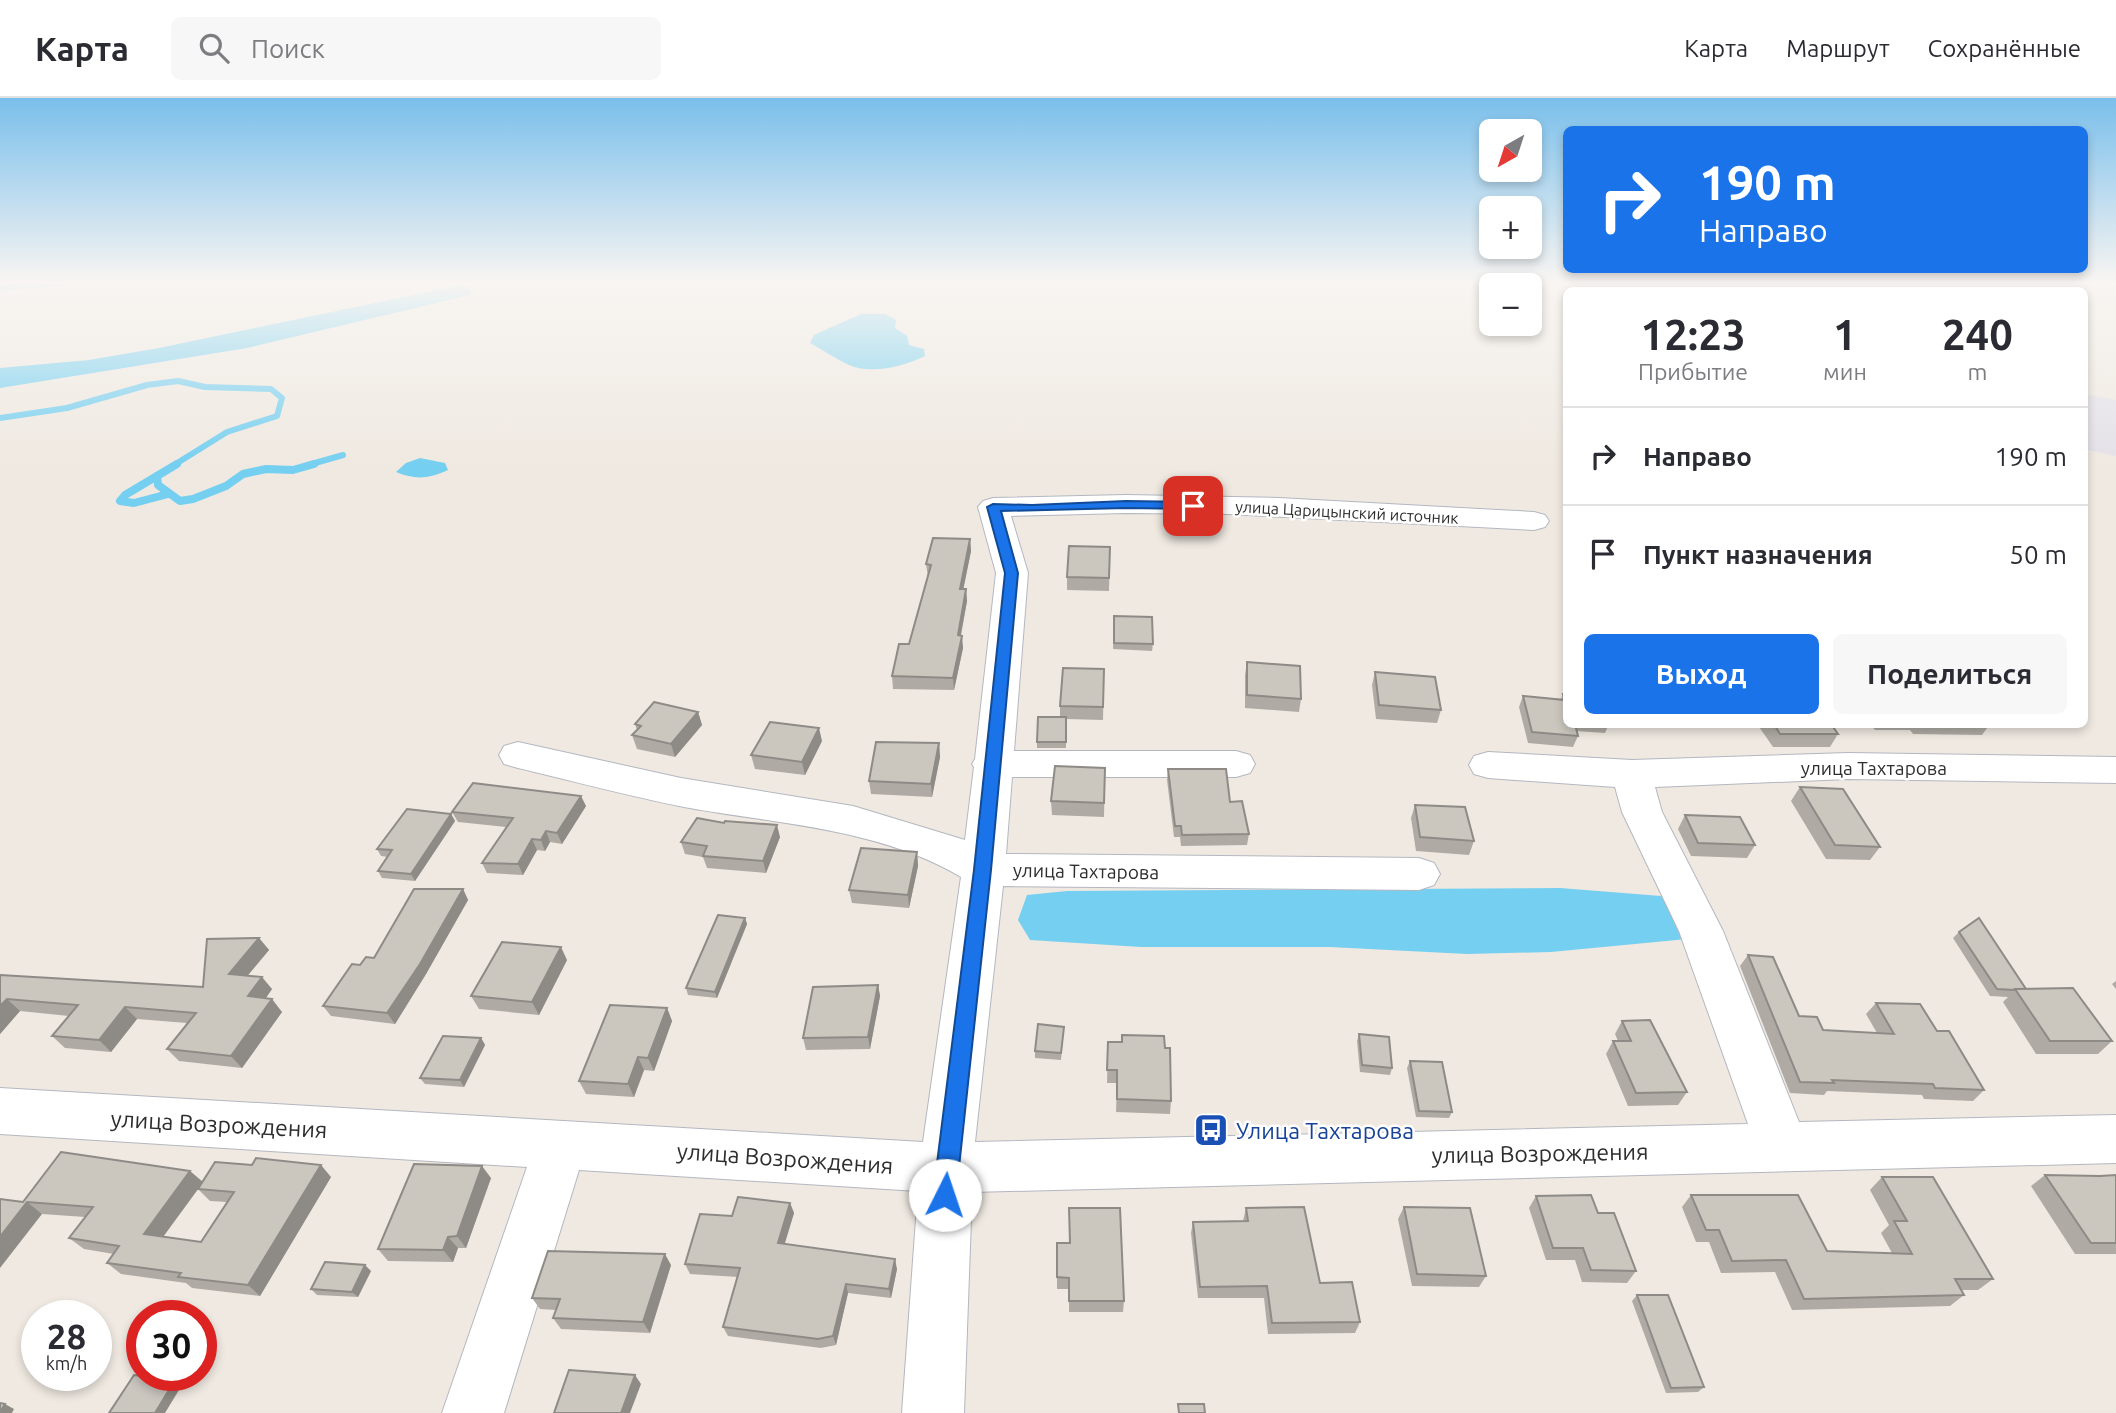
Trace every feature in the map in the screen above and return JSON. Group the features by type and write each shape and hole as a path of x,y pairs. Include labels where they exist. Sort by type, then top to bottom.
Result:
{"street":[{"name":"улица Царицынский источник","path":"991,764 1012,573 993,507 1032,509 1126,504 1534,521"},
{"name":"улица Тахтарова","path":"518,755 681,792 853,821 949,850 983,870 1419,874"},
{"path":"933,1413 946,1168 983,870 991,764 1236,764"},
{"name":"улица Тахтарова","path":"1488,765 1632,774 1847,766 2116,770"},
{"path":"1632,774 1642,812 1701,931 1783,1147"},
{"name":"улица Возрождения","path":"0,1111 946,1168 2116,1139"},
{"path":"472,1413 561,1144"}],"shaded area":[{"path":"2088,395 2116,400 2116,456 2088,450"}],"water":[{"path":"181,343 266,343 0,388 0,368 89,360"},
{"path":"811,343 909,343 924,349 925,356 898,366 867,369 849,365"},
{"path":"420,458 445,463 448,470 422,477 396,472 406,463"},
{"path":"1560,888 1661,896 1677,918 1687,939 1551,952 1467,954 1330,947 1141,947 1030,940 1018,920 1027,895 1067,891"}],"building":[{"path":"933,538 970,539 960,589 966,589 958,635 962,636 953,678 892,676 899,644 909,644 931,565 926,564"},
{"path":"1069,546 1110,547 1109,578 1067,577"},
{"path":"1114,616 1152,617 1153,644 1114,643"},
{"path":"1247,662 1300,666 1301,699 1247,695"},
{"path":"1063,668 1104,669 1103,707 1060,706"},
{"path":"1375,672 1435,677 1441,710 1379,705"},
{"path":"1523,696 1563,700 1563,728 1576,728 1578,736 1532,732"},
{"path":"654,702 698,712 671,744 632,735 641,726 635,724"},
{"path":"1038,717 1066,717 1066,742 1037,742"},
{"path":"770,722 819,728 802,762 751,755"},
{"path":"1776,728 1834,728 1838,734 1780,734"},
{"path":"876,742 939,743 931,784 869,781"},
{"path":"1055,766 1105,768 1104,803 1051,801"},
{"path":"1168,769 1226,769 1230,802 1242,801 1249,834 1182,835 1181,826 1175,826"},
{"path":"473,783 581,796 557,833 546,831 541,840 532,839 518,864 482,863 513,818 452,812"},
{"path":"1800,787 1843,789 1880,847 1835,845"},
{"path":"1415,805 1465,807 1474,841 1420,837"},
{"path":"407,809 451,814 411,874 378,871 392,850 377,849"},
{"path":"1685,815 1740,817 1755,845 1698,843"},
{"path":"697,818 724,823 777,825 763,861 703,856 707,846 681,842"},
{"path":"861,848 917,852 908,895 849,890"},
{"path":"414,889 463,889 420,964 387,1013 323,1006 352,964 360,965 366,957 374,958"},
{"path":"718,915 745,918 715,992 686,988"},
{"path":"1979,918 2026,989 1997,989 1959,932"},
{"path":"259,938 229,974 262,977 248,996 272,999 231,1056 167,1049 196,1013 125,1007 99,1040 52,1036 78,1005 7,999 0,1006 0,975 203,987 207,939"},
{"path":"502,942 561,947 532,1002 471,996"},
{"path":"1748,955 1773,957 1799,1016 1817,1017 1823,1030 1894,1034 1876,1003 1920,1004 1937,1031 1949,1031 1984,1090 1935,1088 1933,1084 1832,1080 1834,1083 1800,1082"},
{"path":"878,985 868,1037 803,1038 813,987"},
{"path":"2073,988 2112,1041 2050,1041 2015,989"},
{"path":"610,1005 667,1008 648,1058 638,1057 628,1084 579,1081"},
{"path":"1650,1020 1687,1092 1636,1093 1613,1041 1631,1041 1622,1021"},
{"path":"1038,1024 1064,1027 1061,1053 1035,1051"},
{"path":"1359,1034 1389,1037 1392,1068 1362,1065"},
{"path":"1122,1035 1164,1036 1165,1048 1170,1048 1171,1101 1117,1099 1117,1070 1107,1070 1108,1042 1122,1042"},
{"path":"443,1036 481,1038 460,1080 420,1078"},
{"path":"1410,1061 1442,1062 1452,1112 1419,1111"},
{"path":"61,1152 190,1171 144,1234 201,1242 234,1192 198,1189 215,1162 252,1165 256,1158 321,1165 248,1285 178,1277 181,1273 107,1263 119,1246 69,1238 93,1207 27,1202 0,1237 0,1199 23,1202"},
{"path":"414,1164 482,1166 457,1236 448,1237 443,1250 378,1249"},
{"path":"2045,1175 2116,1175 2116,1243 2091,1243"},
{"path":"1882,1177 1933,1177 1993,1279 1955,1279 1964,1295 1804,1299 1786,1260 1732,1261 1719,1230 1706,1230 1691,1195 1798,1195 1827,1251 1912,1254 1894,1221 1907,1221"},
{"path":"1591,1195 1598,1213 1614,1213 1636,1271 1591,1270 1583,1248 1553,1248 1536,1196"},
{"path":"738,1197 790,1203 778,1243 895,1259 889,1289 846,1284 833,1336 818,1339 723,1327 740,1268 685,1264 700,1214 732,1216"},
{"path":"1304,1207 1320,1283 1352,1282 1360,1322 1272,1323 1267,1286 1200,1287 1193,1222 1248,1221 1246,1208"},
{"path":"1404,1207 1470,1208 1486,1276 1417,1274"},
{"path":"1069,1208 1120,1208 1124,1301 1069,1301 1069,1278 1057,1277 1057,1243 1070,1243"},
{"path":"548,1251 665,1254 643,1322 553,1318 560,1299 532,1298"},
{"path":"325,1262 365,1265 352,1292 311,1289"},
{"path":"1637,1295 1668,1295 1704,1387 1671,1388"},
{"path":"569,1370 635,1375 621,1413 554,1413"},
{"path":"126,1387 126,1391 168,1391 155,1413 109,1413"},
{"path":"1178,1404 1204,1404 1205,1413 1179,1413"}],"waterway":[{"path":"0,418 67,408 147,385 178,381 205,387 271,389 282,398 277,416 227,432 174,465"},
{"path":"308,465 343,455"},
{"path":"157,476 177,464"},
{"path":"157,476 158,485 180,501 193,499 226,486 243,474 266,469 293,470 314,464"},
{"path":"157,476 125,495 120,501 134,503 168,494"}],"place":[{"name":"Улица Тахтарова","path":"1211,1130"}],"route":[{"path":"945,1195 946,1168 983,870 991,764 1012,573 993,507 1032,509 1126,504 1193,506"}]}
